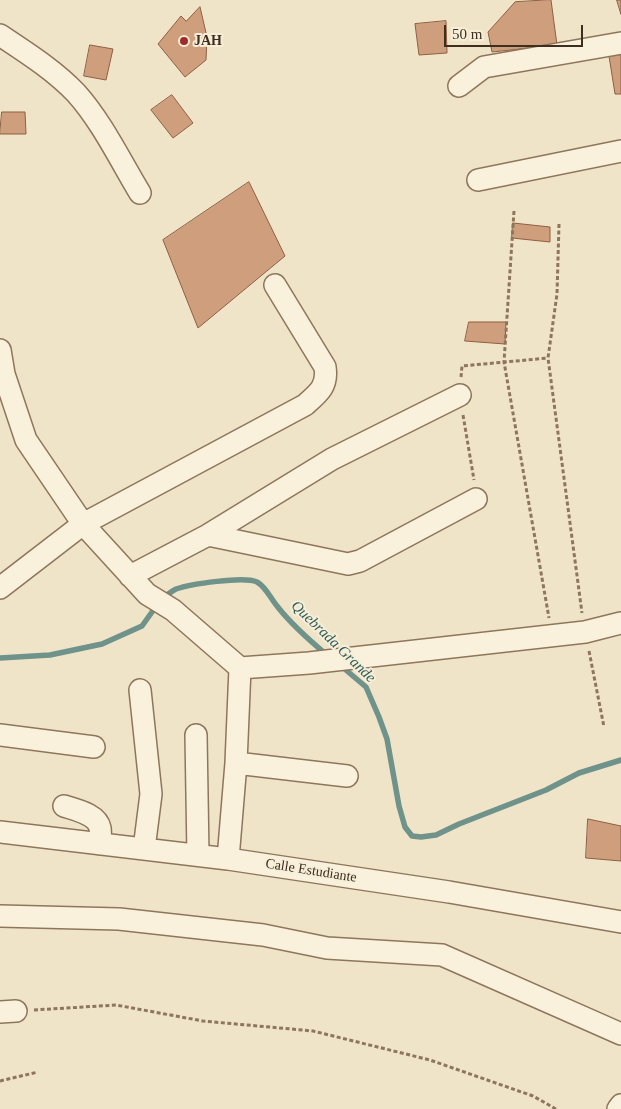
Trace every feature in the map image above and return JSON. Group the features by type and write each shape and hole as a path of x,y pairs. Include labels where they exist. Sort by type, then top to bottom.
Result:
{"street":[{"path":"0,35 48,67 76,93 94,117 140,194"},
{"path":"459,86 484,66 621,43"},
{"path":"478,180 621,151"},
{"path":"0,588 83,524 306,405 323,388 327,378 325,367 275,285"},
{"path":"0,350 4,374 26,440 83,524 147,594 173,610 240,668 309,663 552,636 585,632 621,623"},
{"path":"130,576 208,535 332,459 460,395"},
{"path":"208,535 348,564 360,561 476,499"},
{"path":"228,859 236,762 240,668"},
{"path":"140,690 151,794 144,849"},
{"path":"0,735 94,747"},
{"path":"196,735 198,855"},
{"path":"236,762 347,776"},
{"path":"64,806 88,814 98,822 100,827 100,844"},
{"name":"Calle Estudiante","path":"0,832 228,859 449,892 621,922"},
{"path":"0,916 119,919 263,935 326,948 442,955 621,1034"},
{"path":"618,1109 621,1105"}],"path":[{"path":"514,211 504,362 552,636"},
{"path":"559,224 557,294 548,358 585,632 604,728"},
{"path":"476,499 460,395 462,366 548,358"},
{"path":"8,1012 116,1004 203,1021 314,1031 430,1060 533,1096 556,1109"},
{"path":"0,1081 38,1072"}],"building":[{"path":"551,0 557,45 492,52 488,32 515,2"},
{"path":"617,0 621,0 621,14"},
{"name":"JAH","path":"200,7 207,37 206,60 185,77 158,44 181,16 186,21"},
{"path":"446,21 447,53 419,55 415,24"},
{"path":"90,45 113,49 106,80 84,76"},
{"path":"621,55 621,94 615,94 609,56"},
{"path":"172,95 193,123 173,138 151,110"},
{"path":"2,112 25,112 26,134 0,134"},
{"path":"249,182 285,256 198,328 163,240"},
{"path":"513,223 550,227 550,242 512,238"},
{"path":"469,322 506,322 505,344 465,341"},
{"path":"588,819 621,826 621,861 586,858"}],"waterway":[{"name":"Quebrada Grande","path":"163,598 176,589 193,585 229,580 257,582 294,625 327,655"},
{"name":"Quebrada Grande","path":"0,658 50,655 102,644 142,626 157,605"},
{"name":"Quebrada Grande","path":"340,665 366,687 379,717 387,739 399,806 405,827 412,836 436,835 546,790 579,773 621,760"}],"place":[{"name":"JAH","path":"184,41"}]}
